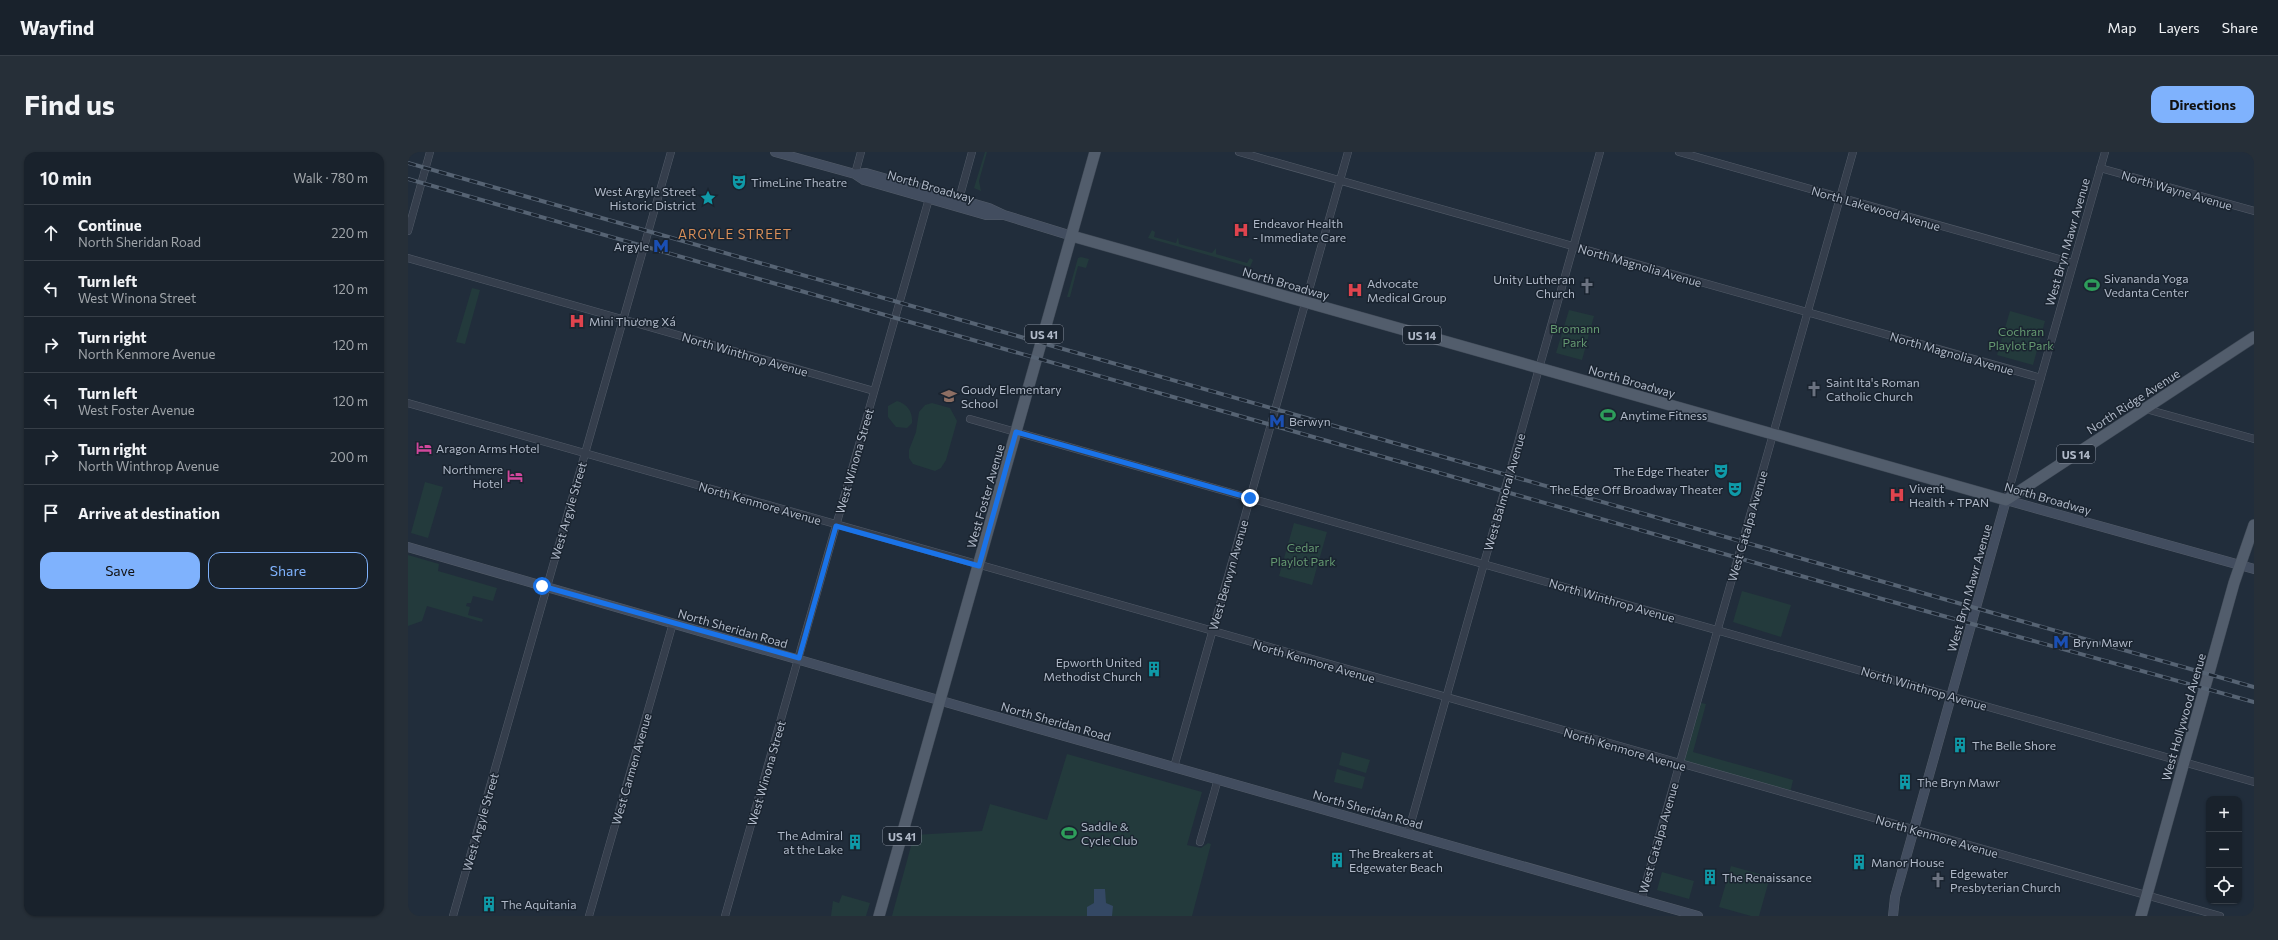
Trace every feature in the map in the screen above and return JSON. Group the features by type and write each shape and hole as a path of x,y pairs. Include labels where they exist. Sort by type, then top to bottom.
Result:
{"main road":[{"name":"North Broadway","path":"775,152 855,174 866,173 986,215 1004,215"},
{"name":"West Foster Avenue","path":"879,916 1095,152"},
{"name":"North Broadway","path":"930,195 959,199 989,208 1004,215 1072,236 2254,569"},
{"name":"North Ridge Avenue","path":"2006,500 2254,337"},
{"name":"West Bryn Mawr Avenue","path":"1893,916 1895,897 2006,500"},
{"name":"West Hollywood Avenue","path":"2141,916 2234,583 2254,525"},
{"name":"North Sheridan Road","path":"408,547 799,658 941,701 1698,916"},
{"path":"1886,916 1895,897"}],"street":[{"path":"408,232 430,152"},
{"name":"West Argyle Street","path":"453,916 584,452 672,152"},
{"path":"855,174 861,152"},
{"path":"959,199 972,152"},
{"name":"North Magnolia Avenue","path":"1239,152 2041,378"},
{"name":"West Berwyn Avenue","path":"1174,766 1348,152"},
{"name":"West Balmoral Avenue","path":"1408,833 1600,152"},
{"name":"North Lakewood Avenue","path":"1680,152 2073,263"},
{"name":"West Catalpa Avenue","path":"1641,900 1852,152"},
{"name":"West Bryn Mawr Avenue","path":"2006,500 2105,152"},
{"name":"North Wayne Avenue","path":"2100,168 2254,211"},
{"name":"West Winona Street","path":"725,916 930,195"},
{"name":"North Winthrop Avenue","path":"408,258 874,391"},
{"name":"North Kenmore Avenue","path":"408,403 584,452 836,526 2220,916"},
{"path":"2146,409 2254,439"},
{"name":"North Winthrop Avenue","path":"970,419 2254,782"},
{"name":"West Carmen Avenue","path":"589,916 673,623"},
{"path":"1200,842 1218,779"}],"green space":[{"path":"985,152 987,152 979,181 981,191 974,188"},
{"path":"705,229 717,232 715,238 703,235"},
{"path":"1152,230 1155,232 1154,237 1176,243 1178,237 1179,244 1212,253 1216,248 1216,254 1247,263 1250,258 1253,260 1250,267 1148,238"},
{"path":"1081,257 1089,259 1086,268 1078,266 1070,297 1067,297 1078,258"},
{"path":"472,288 480,290 465,344 456,342"},
{"name":"Bromann Park","path":"1569,310 1594,316 1582,360 1556,353"},
{"name":"Cochran Playlot Park","path":"2010,311 2045,321 2033,365 1997,355"},
{"path":"897,401 904,404 911,412 912,423 907,428 896,427 888,417 888,406"},
{"path":"932,403 950,408 957,421 946,460 941,468 935,471 913,464 909,458 909,450 916,432 919,412 925,405"},
{"path":"425,482 443,487 428,538 411,533"},
{"name":"Cedar Playlot Park","path":"1294,523 1327,532 1312,585 1279,576"},
{"path":"408,555 439,564 438,571 497,588 493,601 473,596 471,603 467,603 466,606 470,607 468,615 483,619 482,622 427,606 422,621 408,626"},
{"path":"1742,591 1791,605 1781,637 1733,622"},
{"path":"1701,703 1706,704 1693,752 1793,780 1790,793 1684,762"},
{"path":"1342,752 1370,760 1366,773 1339,765"},
{"name":"Saddle & Cycle Club","path":"1067,754 1202,792 1187,845 1201,848 1208,843 1211,844 1192,916 892,916 914,835 982,831 990,804 1047,820"},
{"path":"1337,769 1365,777 1362,789 1334,782"},
{"path":"1731,866 1770,877 1759,916 1751,916 1719,907"},
{"path":"1662,872 1694,881 1689,899 1657,890"},
{"path":"842,895 870,903 866,916 831,916 833,901 839,903"}],"water":[{"path":"1094,889 1105,889 1106,903 1113,906 1112,916 1087,916 1087,907 1094,903"}],"railway":[{"path":"408,163 2254,687"},
{"path":"408,179 1875,597 2254,702"}],"place":[{"name":"TimeLine Theatre","path":"739,182"},
{"name":"West Argyle Street Historic District","path":"708,198"},
{"name":"Endeavor Health - Immediate Care","path":"1241,230"},
{"name":"Argyle","path":"661,246"},
{"name":"Sivananda Yoga Vedanta Center","path":"2092,285"},
{"name":"Unity Lutheran Church","path":"1587,286"},
{"name":"Advocate Medical Group","path":"1355,290"},
{"name":"Mini Thương Xá","path":"577,321"},
{"name":"Saint Ita's Roman Catholic Church","path":"1814,389"},
{"name":"Goudy Elementary School","path":"949,396"},
{"name":"Anytime Fitness","path":"1608,415"},
{"name":"Berwyn","path":"1277,421"},
{"name":"Aragon Arms Hotel","path":"424,448"},
{"name":"The Edge Theater","path":"1721,471"},
{"name":"Northmere Hotel","path":"515,476"},
{"name":"The Edge Off Broadway Theater","path":"1735,489"},
{"name":"Vivent Health + TPAN","path":"1897,495"},
{"name":"Bryn Mawr","path":"2061,642"},
{"name":"Epworth United Methodist Church","path":"1154,669"},
{"name":"The Belle Shore","path":"1960,745"},
{"name":"The Bryn Mawr","path":"1905,782"},
{"name":"Saddle & Cycle Club","path":"1069,833"},
{"name":"The Admiral at the Lake","path":"855,842"},
{"name":"The Breakers at Edgewater Beach","path":"1337,860"},
{"name":"Manor House","path":"1859,862"},
{"name":"The Renaissance","path":"1710,877"},
{"name":"Edgewater Presbyterian Church","path":"1938,880"},
{"name":"The Aquitania","path":"489,904"}],"district":[{"name":"ARGYLE STREET","path":"735,234"}],"route":[{"path":"542,586 799,658 836,526 979,566 1016,432 1250,498"}]}
